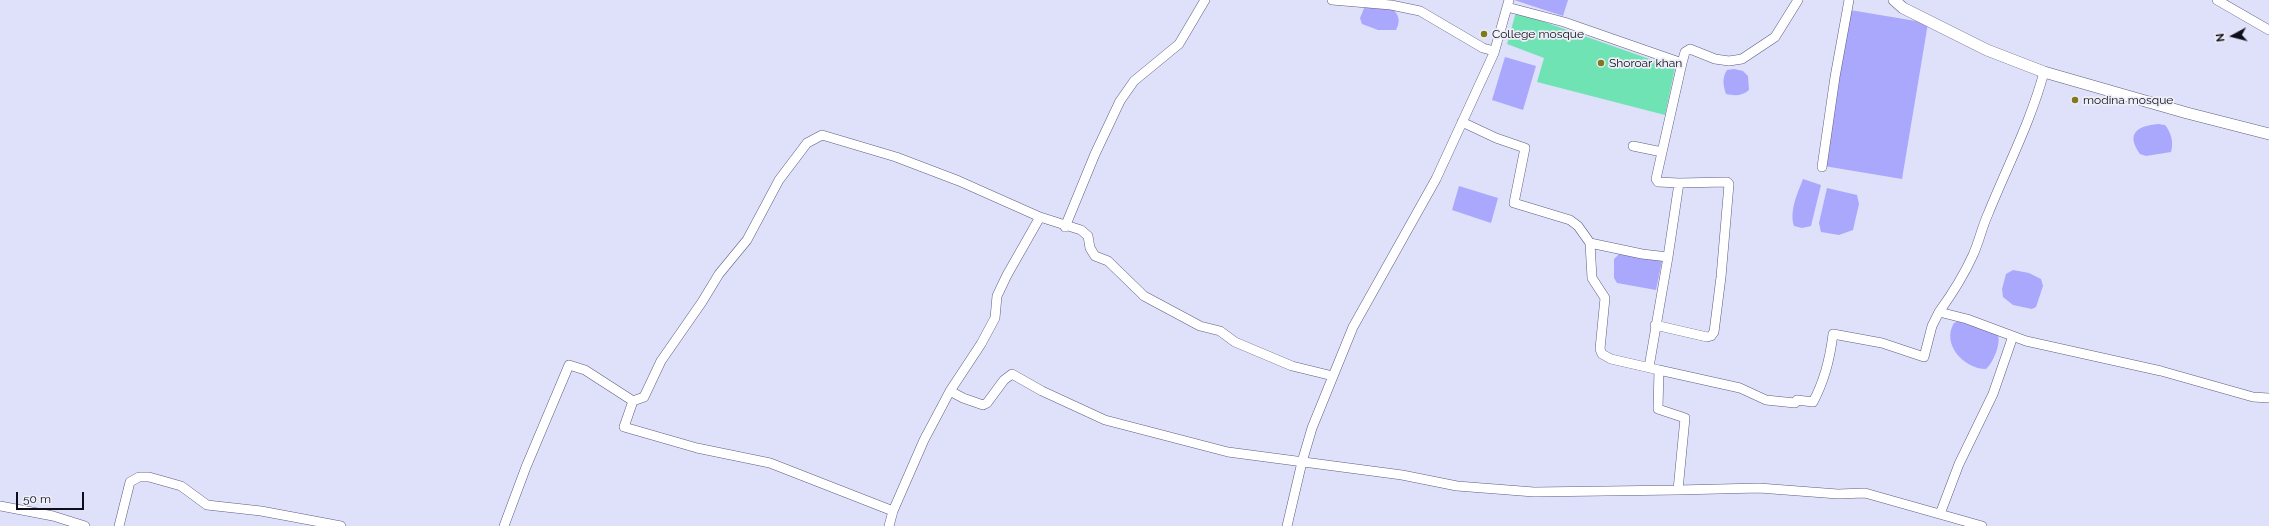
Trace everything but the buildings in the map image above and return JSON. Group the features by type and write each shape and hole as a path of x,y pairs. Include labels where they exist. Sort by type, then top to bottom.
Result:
{"street":[{"path":"1065,227 1095,154 1120,100 1134,81 1179,44 1205,0"},
{"path":"1332,0 1391,5 1420,11 1483,48 1494,51"},
{"path":"1655,325 1707,337 1711,336 1714,332 1721,276 1729,184 1727,182 1679,183 1657,181 1662,152 1685,52 1690,49 1715,59 1729,62 1742,59 1775,37 1798,0"},
{"path":"1822,167 1835,77 1849,0"},
{"path":"1894,0 1903,8 1987,50 2044,72 2180,112 2269,134"},
{"path":"2217,0 2269,30"},
{"path":"1287,526 1302,462 1333,376 1353,327 1436,180 1494,51 1508,4 1682,63"},
{"path":"1462,122 1496,138 1526,148 1514,204 1570,220 1578,226 1590,243 1592,278 1605,298 1600,352 1611,359 1740,388 1766,400 1794,403 1797,400 1813,402 1820,388 1830,358 1832,334 1882,344 1924,357 1932,326 1939,312 1956,289 1974,253 1987,215 2013,158 2040,87 2044,72"},
{"path":"633,401 644,397 661,361 702,302 719,274 747,240 779,180 807,143 822,135 896,157 960,181 1040,218 1065,227 1081,230 1088,236 1090,248 1095,256 1108,262 1144,296 1200,326 1220,331 1235,342 1292,366 1333,376"},
{"path":"1633,146 1662,152"},
{"path":"1649,367 1679,183"},
{"path":"889,526 893,511 924,440 950,391 981,344 995,318 998,296 1007,275 1040,218"},
{"path":"1590,243 1642,254 1668,257"},
{"path":"1939,312 1967,319 2013,336 2073,353 2161,371 2253,397 2269,398"},
{"path":"1940,514 1959,464 1993,394 2013,336"},
{"path":"504,526 526,467 569,365 585,370 633,401"},
{"path":"1658,370 1658,409 1683,417 1685,422 1678,490"},
{"path":"950,391 963,398 983,404 987,403 1004,380 1012,374 1042,391 1105,420 1228,452 1402,475 1456,486 1534,492 1759,488 1838,494 1865,493 1982,526"},
{"path":"633,401 624,427 697,448 770,463 893,511"},
{"path":"119,526 130,482 139,477 149,477 182,486 207,506 261,511 341,526"},
{"path":"0,506 53,516 85,526"}],"green space":[{"name":"Shoroar khan","path":"1516,12 1675,68 1665,115 1537,82 1544,58 1507,44"}],"shaded area":[{"path":"1514,0 1568,0 1563,16"},
{"path":"1365,6 1391,7 1399,20 1396,30 1378,30 1362,24 1360,18"},
{"path":"1850,10 1928,23 1902,179 1824,166"},
{"path":"1505,57 1536,66 1523,110 1492,100"},
{"path":"1734,69 1743,71 1748,76 1749,90 1741,94 1726,94 1724,76 1727,70"},
{"path":"2158,124 2165,125 2169,131 2172,141 2171,152 2146,156 2140,154 2134,141 2136,132 2145,127"},
{"path":"1803,179 1821,185 1811,226 1802,228 1794,226 1793,208"},
{"path":"1459,186 1498,198 1491,223 1452,210"},
{"path":"1827,188 1857,195 1859,204 1853,230 1839,235 1821,232 1819,223"},
{"path":"1620,253 1662,261 1656,290 1617,283 1614,278 1614,259"},
{"path":"2013,270 2029,273 2041,279 2043,286 2036,307 2032,309 2013,305 2003,297 2002,289 2006,274"},
{"path":"1958,321 1998,335 1999,339 1996,353 1986,369 1970,365 1957,354 1950,339 1954,323"}],"place":[{"name":"College mosque","path":"1484,34"},
{"name":"Shoroar khan","path":"1601,63"},
{"name":"modina mosque","path":"2075,100"}]}
